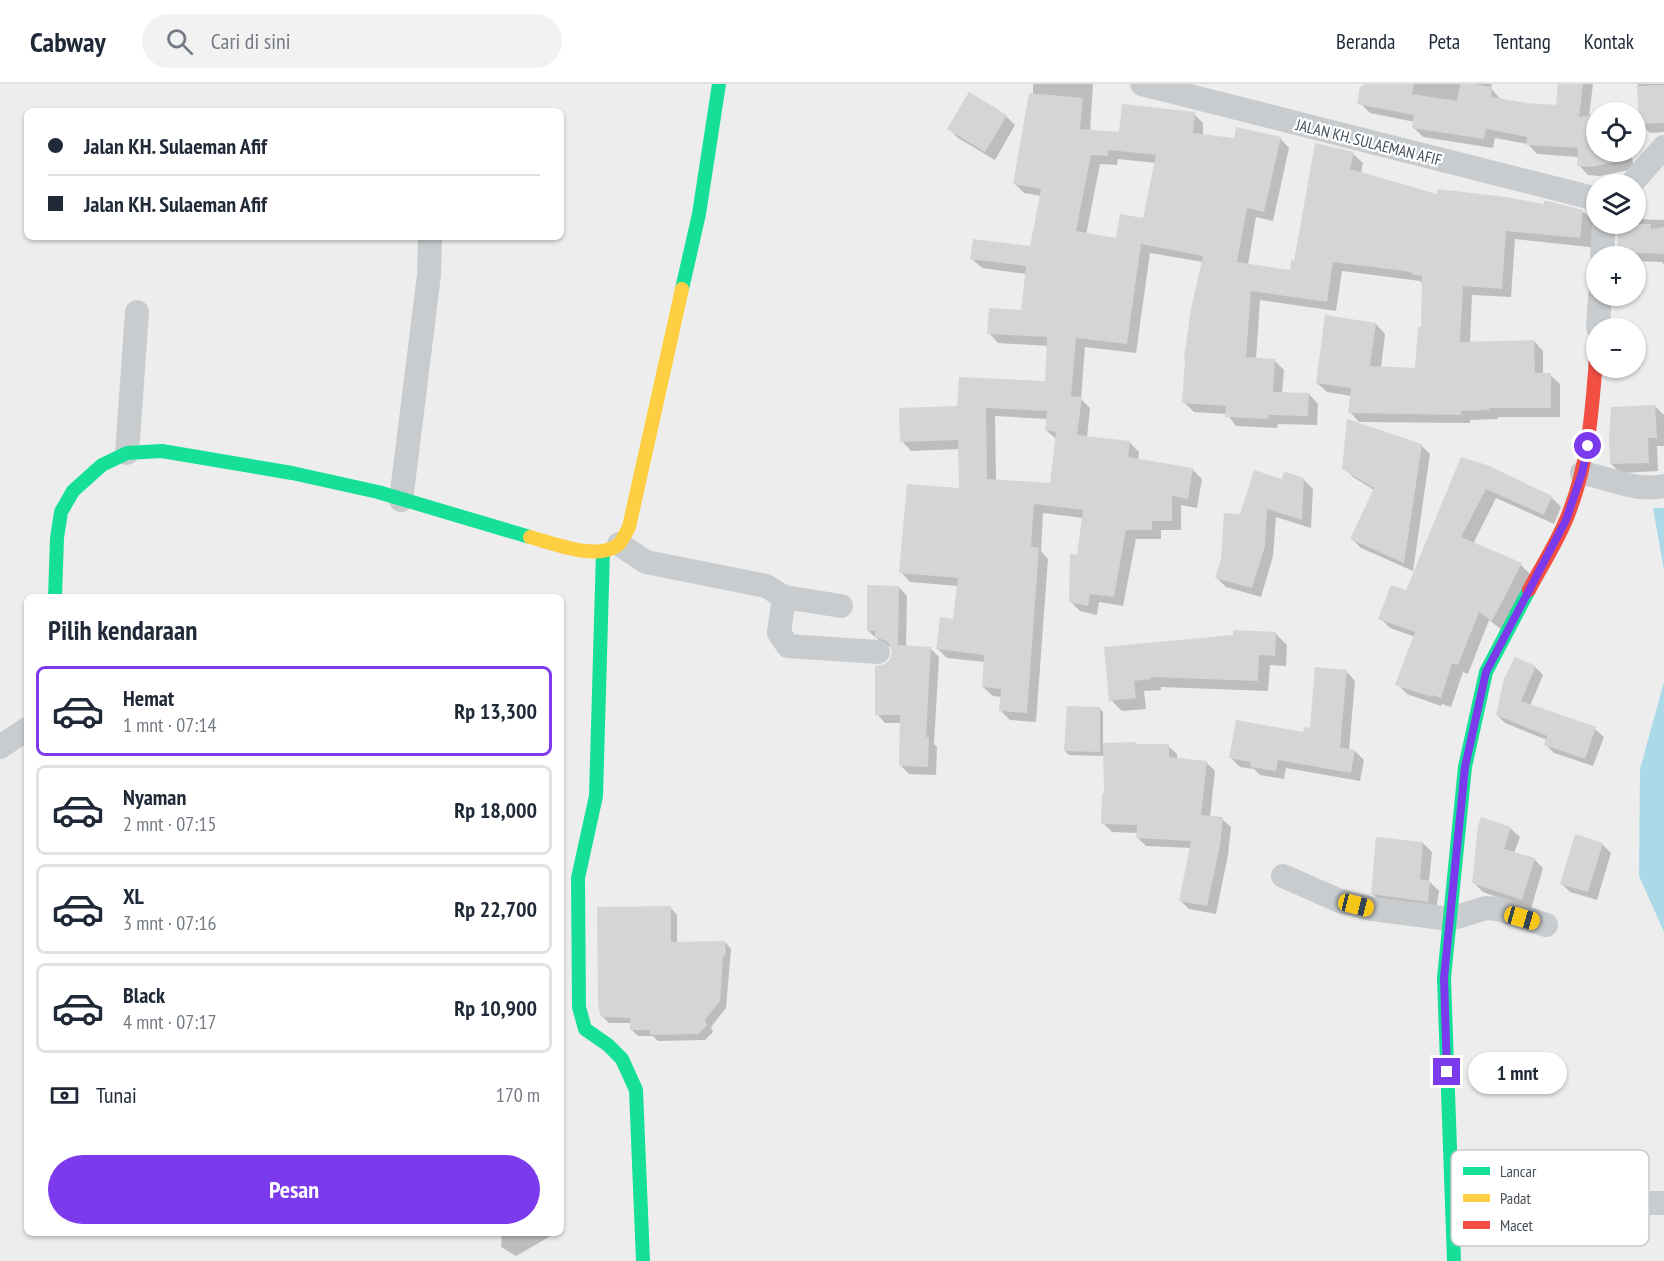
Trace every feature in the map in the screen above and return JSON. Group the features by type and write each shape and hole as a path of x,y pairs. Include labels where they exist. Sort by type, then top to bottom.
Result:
{"street":[{"path":"643,1261 636,1090 622,1059 608,1045 585,1029 581,1020 578,878 596,796 611,548 629,527 699,214 718,84"},
{"name":"JALAN KH. SULAEMAN AFIF","path":"1142,84 1586,196"},
{"path":"1640,174 1664,147"},
{"path":"401,500 429,275 430,240"},
{"path":"128,453 137,312"},
{"path":"1451,1176 1444,978 1465,767 1486,672 1566,520 1582,473 1592,430 1595,378"},
{"path":"55,594 57,538 61,513 73,491 102,465 128,453 162,451 292,473 378,492 575,550 611,548 645,562 766,586 784,597 841,606"},
{"path":"1582,473 1631,487 1664,486"},
{"path":"784,597 779,633 788,646 878,652"},
{"path":"0,747 24,731"},
{"path":"1283,876 1340,901 1372,909 1450,919 1486,908 1497,909 1546,925"},
{"path":"1453,1246 1454,1261"}],"water":[{"path":"1653,508 1664,508 1664,570"},
{"path":"1664,682 1664,932 1639,876 1640,769"}],"building":[{"path":"1363,84 1414,84 1412,94 1457,101 1460,84 1474,84 1492,87 1491,97 1556,105 1558,84 1583,84 1579,117 1586,116 1586,162 1616,162 1590,167 1577,166 1578,148 1526,145 1527,137 1486,129 1484,139 1412,128 1414,115 1357,104 1360,86 1363,87"},
{"path":"1664,85 1664,123 1646,124 1646,102 1638,102 1637,86"},
{"path":"969,92 1007,115 985,152 947,129"},
{"path":"1029,93 1083,98 1080,129 1119,132 1122,104 1195,112 1193,133 1234,138 1236,127 1281,137 1264,212 1247,208 1237,262 1290,270 1291,260 1294,261 1315,143 1354,152 1350,169 1437,194 1438,189 1544,204 1544,201 1548,201 1583,210 1580,238 1506,231 1502,289 1463,286 1460,342 1534,340 1535,373 1551,373 1551,408 1489,408 1489,410 1461,411 1461,415 1348,413 1351,388 1316,383 1325,315 1376,323 1370,366 1415,368 1418,326 1421,327 1422,276 1411,274 1412,272 1333,262 1327,302 1251,291 1246,357 1275,359 1273,392 1309,393 1308,416 1269,415 1268,419 1225,417 1226,406 1182,403 1184,358 1191,309 1203,256 1141,244 1127,344 1076,338 1071,396 1082,397 1077,435 1130,441 1128,457 1193,468 1188,499 1172,496 1172,521 1152,521 1152,530 1126,530 1114,597 1090,594 1088,606 1069,602 1070,553 1077,555 1083,510 1034,504 1031,546 1039,548 1027,713 999,711 1001,689 982,687 984,655 936,649 940,617 953,619 958,578 899,573 907,484 959,488 958,440 900,442 899,408 957,406 959,377 1045,381 1047,337 987,334 989,308 1021,310 1026,266 970,259 973,239 1030,246 1041,189 1013,184","holes":["1109,150 1156,155 1143,218 1120,214 1116,238 1076,231 1091,155 1108,156","986,408 1047,411 1045,430 1056,432 1050,483 987,479"]},
{"path":"1646,224 1651,224 1651,229 1664,227 1664,254 1646,253 1646,246 1617,246 1618,234 1646,234"},
{"path":"1655,405 1657,438 1648,438 1649,463 1610,464 1611,407"},
{"path":"1347,419 1422,444 1404,563 1350,539 1374,488 1342,469"},
{"path":"1461,457 1487,465 1552,496 1544,515 1486,489 1461,537 1522,563 1492,621 1479,612 1458,665 1452,663 1441,698 1432,695 1431,697 1395,685 1415,632 1378,619 1391,585 1406,590"},
{"path":"1254,470 1282,479 1284,471 1304,478 1302,520 1267,509 1265,546 1252,588 1215,578 1221,559 1224,513 1240,514"},
{"path":"867,585 899,586 898,645 931,647 926,737 929,737 928,767 899,766 900,715 875,715 875,666 885,664 892,652 886,641 875,637 875,631 867,631"},
{"path":"1233,630 1276,632 1275,656 1259,655 1258,681 1150,677 1151,679 1134,681 1136,698 1109,701 1104,647 1233,635"},
{"path":"1515,657 1536,666 1521,701 1596,727 1585,759 1544,745 1547,736 1496,715 1504,679"},
{"path":"1315,667 1347,670 1340,747 1355,750 1351,773 1278,760 1276,771 1250,767 1251,762 1229,758 1236,720 1303,732 1304,727 1310,728"},
{"path":"1067,706 1100,707 1100,752 1064,751"},
{"path":"1136,742 1136,744 1169,744 1169,757 1207,761 1201,815 1223,817 1220,846 1207,906 1179,901 1191,841 1136,838 1137,825 1101,824 1102,793 1104,793 1103,743"},
{"path":"1481,817 1511,827 1504,849 1535,858 1522,900 1472,883"},
{"path":"1575,834 1603,843 1588,892 1560,884"},
{"path":"1376,837 1423,842 1420,879 1430,881 1428,902 1371,894"},
{"path":"671,906 671,942 725,941 726,954 723,957 720,1001 705,1020 707,1025 698,1034 650,1035 650,1030 630,1030 630,1018 601,1017 598,1005 597,907"}],"traffic: fast":[{"path":"682,289 699,214 719,84"},
{"path":"55,594 57,538 61,512 73,491 102,465 127,453 162,451 292,473 378,492 530,537"},
{"path":"603,551 596,796 578,878 579,1007 585,1029 608,1045 622,1059 636,1090 643,1261"},
{"path":"1451,1176 1444,978 1465,767 1486,672 1529,590"},
{"path":"1453,1246 1454,1261"}],"traffic: slow":[{"path":"530,537 575,550 588,551 610,549 622,540 629,527 682,289"}],"traffic: jam":[{"path":"1529,590 1562,529 1579,481 1591,420 1594,378"}],"route":[{"path":"1447,1072 1444,978 1465,767 1486,672 1566,520 1582,473 1588,446"}]}
